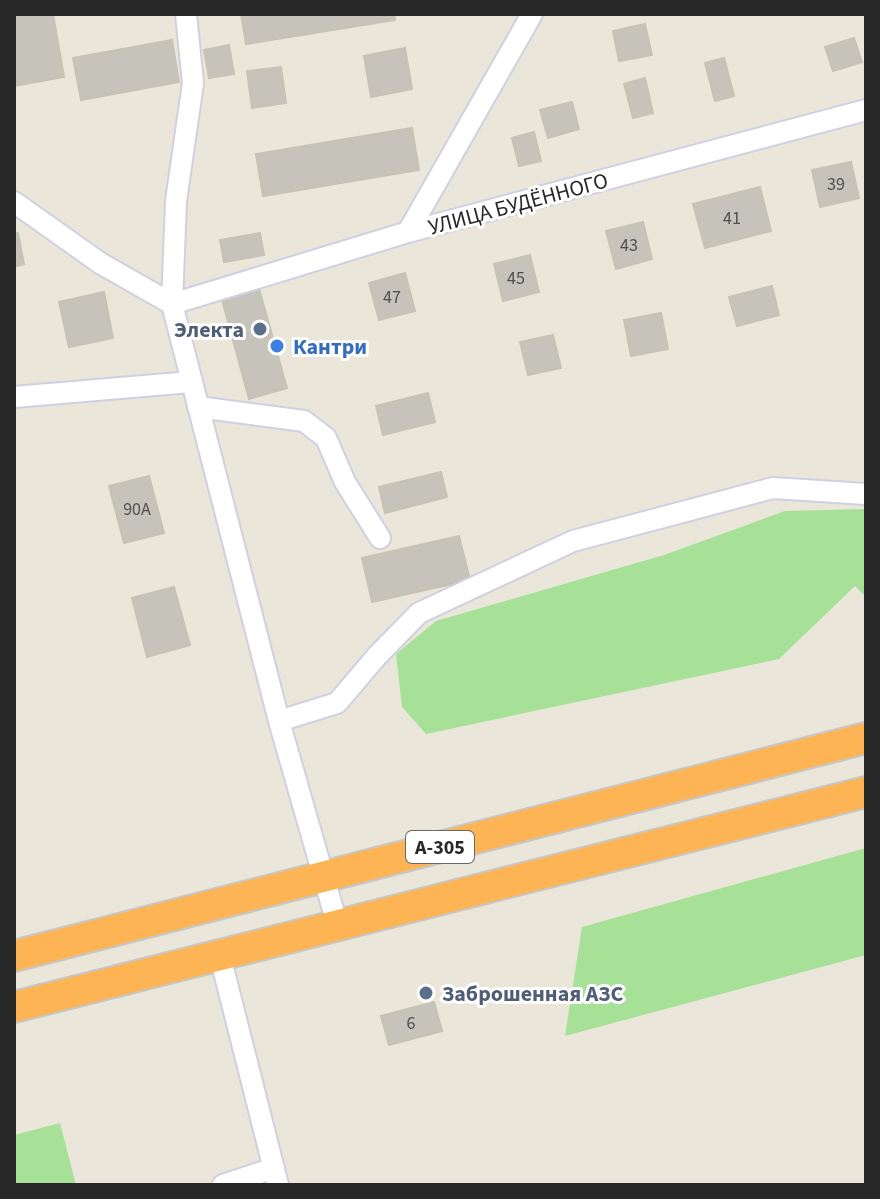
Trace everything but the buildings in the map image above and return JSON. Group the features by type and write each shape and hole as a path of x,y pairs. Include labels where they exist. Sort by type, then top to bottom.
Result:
{"highway":[{"name":"А-305","path":"14,956 866,738"},
{"name":"А-305","path":"14,1007 866,792"}],"street":[{"path":"186,14 193,83 176,201 172,304 279,721 338,927"},
{"path":"408,232 532,14"},
{"name":"УЛИЦА БУДЁННОГО","path":"172,304 408,232 866,110"},
{"path":"14,202 100,263 172,304"},
{"path":"14,397 191,382"},
{"path":"198,407 304,421 326,438 345,482 380,538"},
{"path":"279,721 337,703 419,613 573,541 773,488 866,494"},
{"path":"220,956 276,1176 223,1185"}],"green space":[{"path":"866,509 866,597 855,586 779,659 426,734 402,707 396,654 436,621 664,555 785,511"},
{"path":"866,848 866,955 565,1036 582,927"},
{"path":"60,1123 76,1185 14,1185 14,1135"}],"place":[{"name":"Электа","path":"260,329"},
{"name":"Кантри","path":"277,346"},
{"name":"Заброшенная АЗС","path":"426,993"}]}
